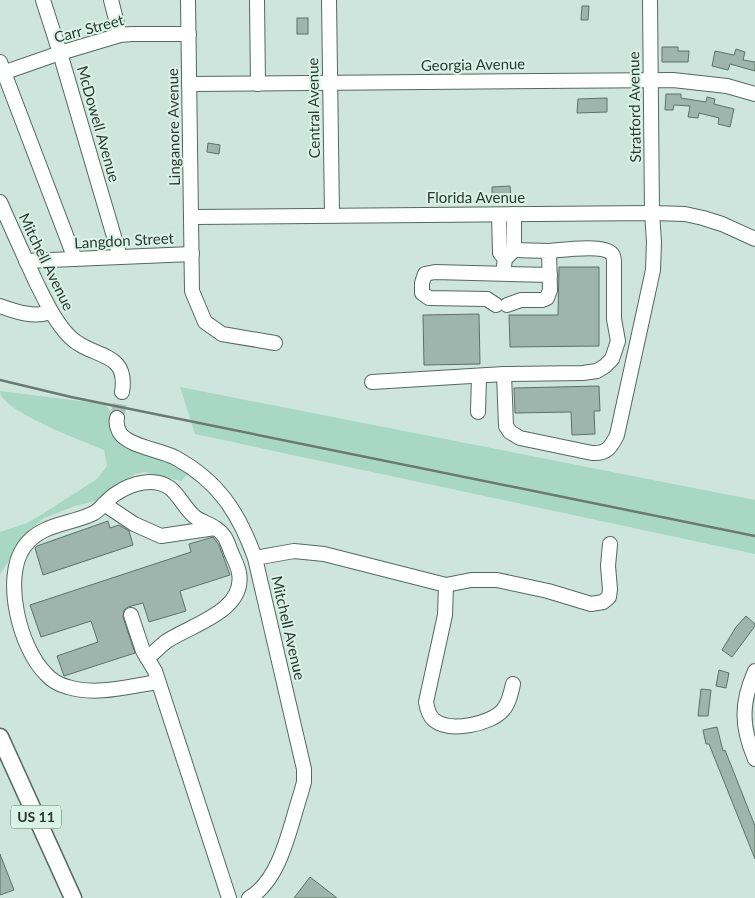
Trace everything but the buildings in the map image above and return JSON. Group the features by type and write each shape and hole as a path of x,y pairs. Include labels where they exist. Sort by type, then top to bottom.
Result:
{"main road":[{"name":"US 11","path":"0,737 73,898"}],"street":[{"name":"McDowell Avenue","path":"43,0 120,257"},
{"path":"111,0 120,35"},
{"name":"Linganore Avenue","path":"188,0 192,291 205,322 222,334 275,343"},
{"path":"257,0 258,84"},
{"name":"Central Avenue","path":"329,0 332,215"},
{"name":"Stratford Avenue","path":"504,374 506,426 510,432 520,438 599,454 611,447 617,435 653,270 650,0"},
{"name":"Carr Street","path":"1,70 120,35 189,34"},
{"path":"1,70 75,259"},
{"name":"Georgia Avenue","path":"189,84 650,80 699,82 727,86 755,94"},
{"name":"Mitchell Avenue","path":"0,202 26,262 51,312 63,330 74,341 117,364 124,377 122,392"},
{"path":"372,382 504,374 598,371 612,359 618,341 614,319 614,261 612,254 607,250 594,249 509,255 500,253 499,214"},
{"path":"503,274 509,255 514,214"},
{"name":"Florida Avenue","path":"192,217 685,214 722,224 755,239"},
{"path":"549,251 550,275 550,290 546,298 542,300 521,300 502,305 487,299 429,298 422,293 422,283 425,274 435,272 550,275"},
{"name":"Langdon Street","path":"26,262 192,254"},
{"path":"0,306 24,314 41,316 51,312"},
{"path":"618,341 637,345"},
{"path":"478,412 479,376"},
{"name":"Mitchell Avenue","path":"117,418 116,425 119,433 126,438 182,461 202,474 218,490 233,509 245,531 255,558 304,769 301,793 277,866 263,888 249,898"},
{"path":"147,658 166,642 222,611 232,602 237,592 239,574 223,534 194,516 171,489 152,481 134,485 117,493 95,512 45,529 30,540 17,561 15,596 20,627 28,648 46,675 56,682 78,690 98,690 158,682"},
{"path":"104,504 134,524 161,536 215,528"},
{"path":"255,558 294,551 324,554 446,585 471,580 496,580 548,591 591,604 603,602 609,597 608,566 610,544"},
{"path":"446,585 445,615 426,702 428,712 434,720 446,725 459,727 494,718 504,709 513,684"},
{"path":"131,615 143,651 155,672 229,898"},
{"path":"755,671 744,703 744,719 746,732 755,759"}],"green space":[{"path":"180,387 755,500 755,554 195,434"},
{"path":"0,391 104,404 110,410 114,425 182,468 187,475 181,481 144,472 135,474 99,500 75,506 44,518 31,529 0,574 0,532 27,523 41,515 97,479 107,466 104,450 28,416 14,408 4,399"}],"tunnel":[{"path":"117,418 122,392"}],"railway":[{"path":"0,380 71,397 755,536"}]}
